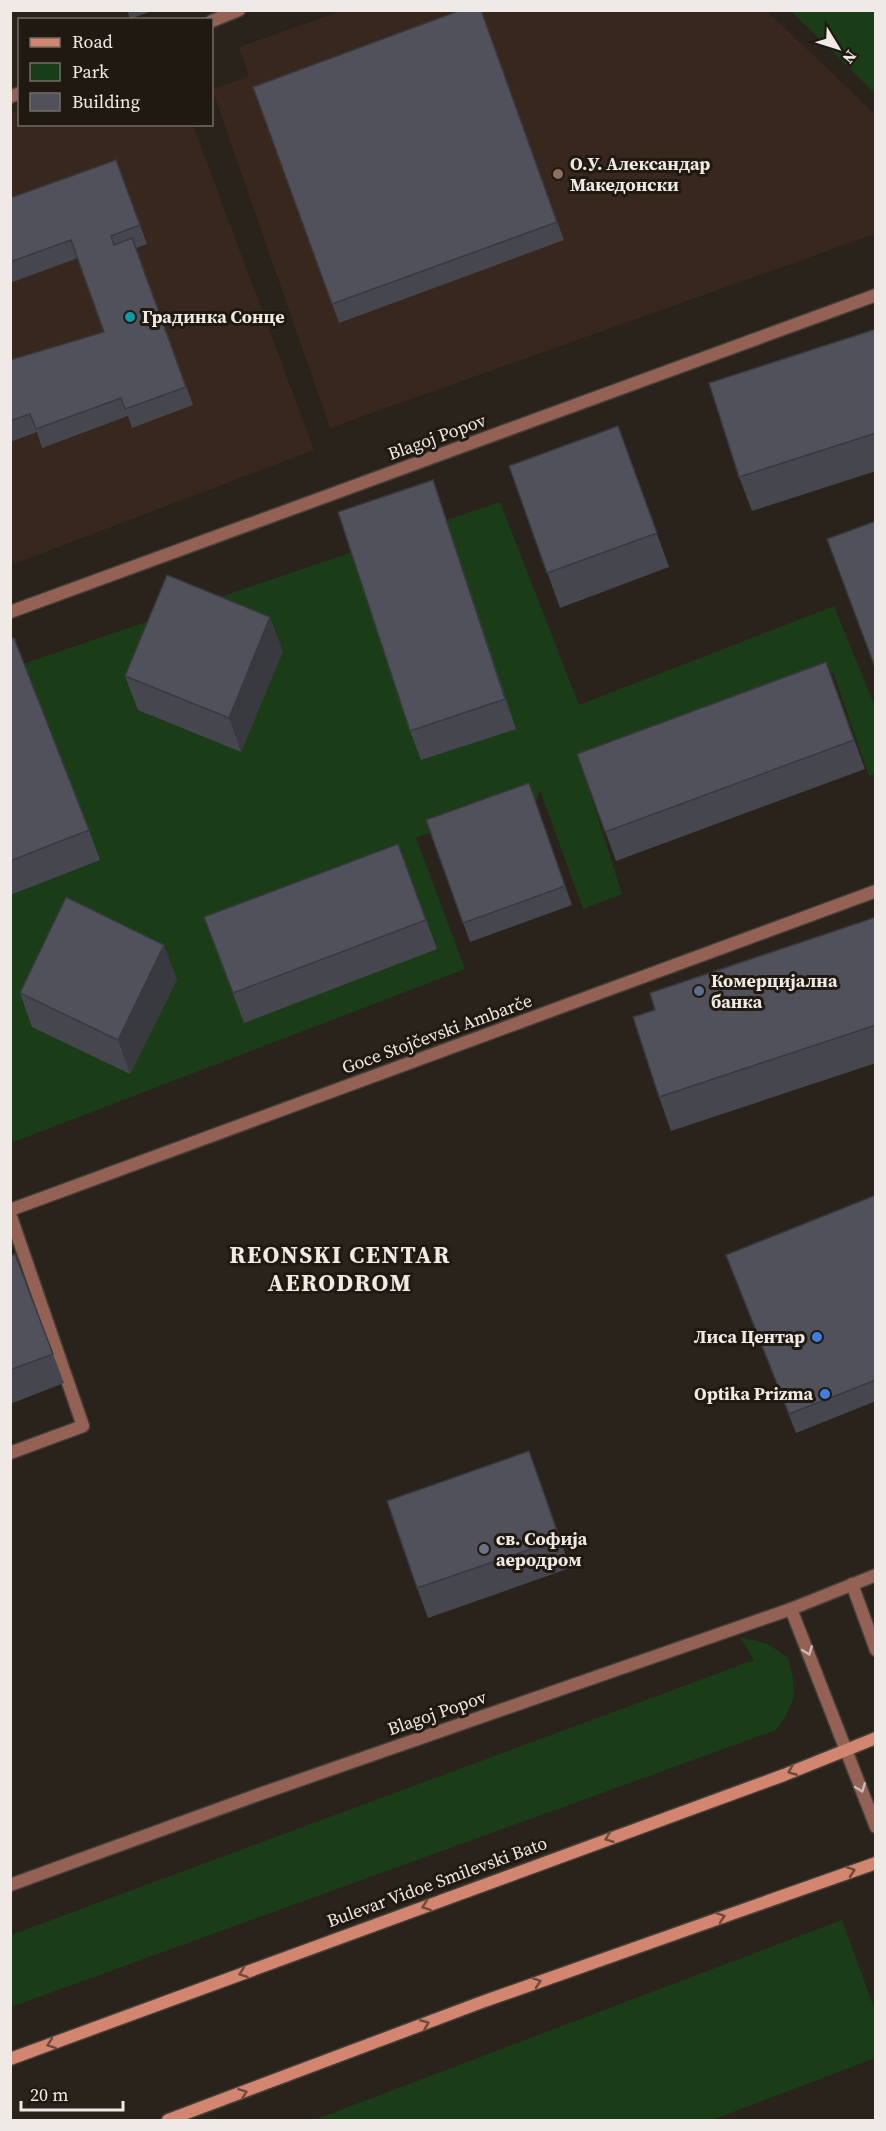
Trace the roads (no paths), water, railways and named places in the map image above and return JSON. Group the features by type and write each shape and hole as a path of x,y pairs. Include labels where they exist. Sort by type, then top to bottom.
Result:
{"street":[{"path":"213,21 239,10"},
{"name":"Blagoj Popov","path":"10,612 876,295"},
{"name":"Goce Stojčevski Ambarče","path":"10,1212 876,891"},
{"path":"10,1212 83,1426 10,1453"},
{"name":"Blagoj Popov","path":"10,1885 260,1794 791,1609 876,1575"},
{"path":"852,1584 876,1650"},
{"path":"791,1609 876,1827"},
{"name":"Bulevar Vidoe Smilevski Bato","path":"10,2060 784,1775 876,1738"},
{"path":"168,2121 482,2002 876,1863"}],"place":[{"name":"О.У. Александар Македонски","path":"558,174"},
{"name":"Градинка Сонце","path":"130,317"},
{"name":"Комерцијална банка","path":"699,991"},
{"name":"Лиса Центар","path":"817,1337"},
{"name":"Optika Prizma","path":"825,1394"},
{"name":"св. Софија аеродром","path":"484,1549"}],"district":[{"name":"REONSKI CENTAR AERODROM","path":"340,1269"}]}
